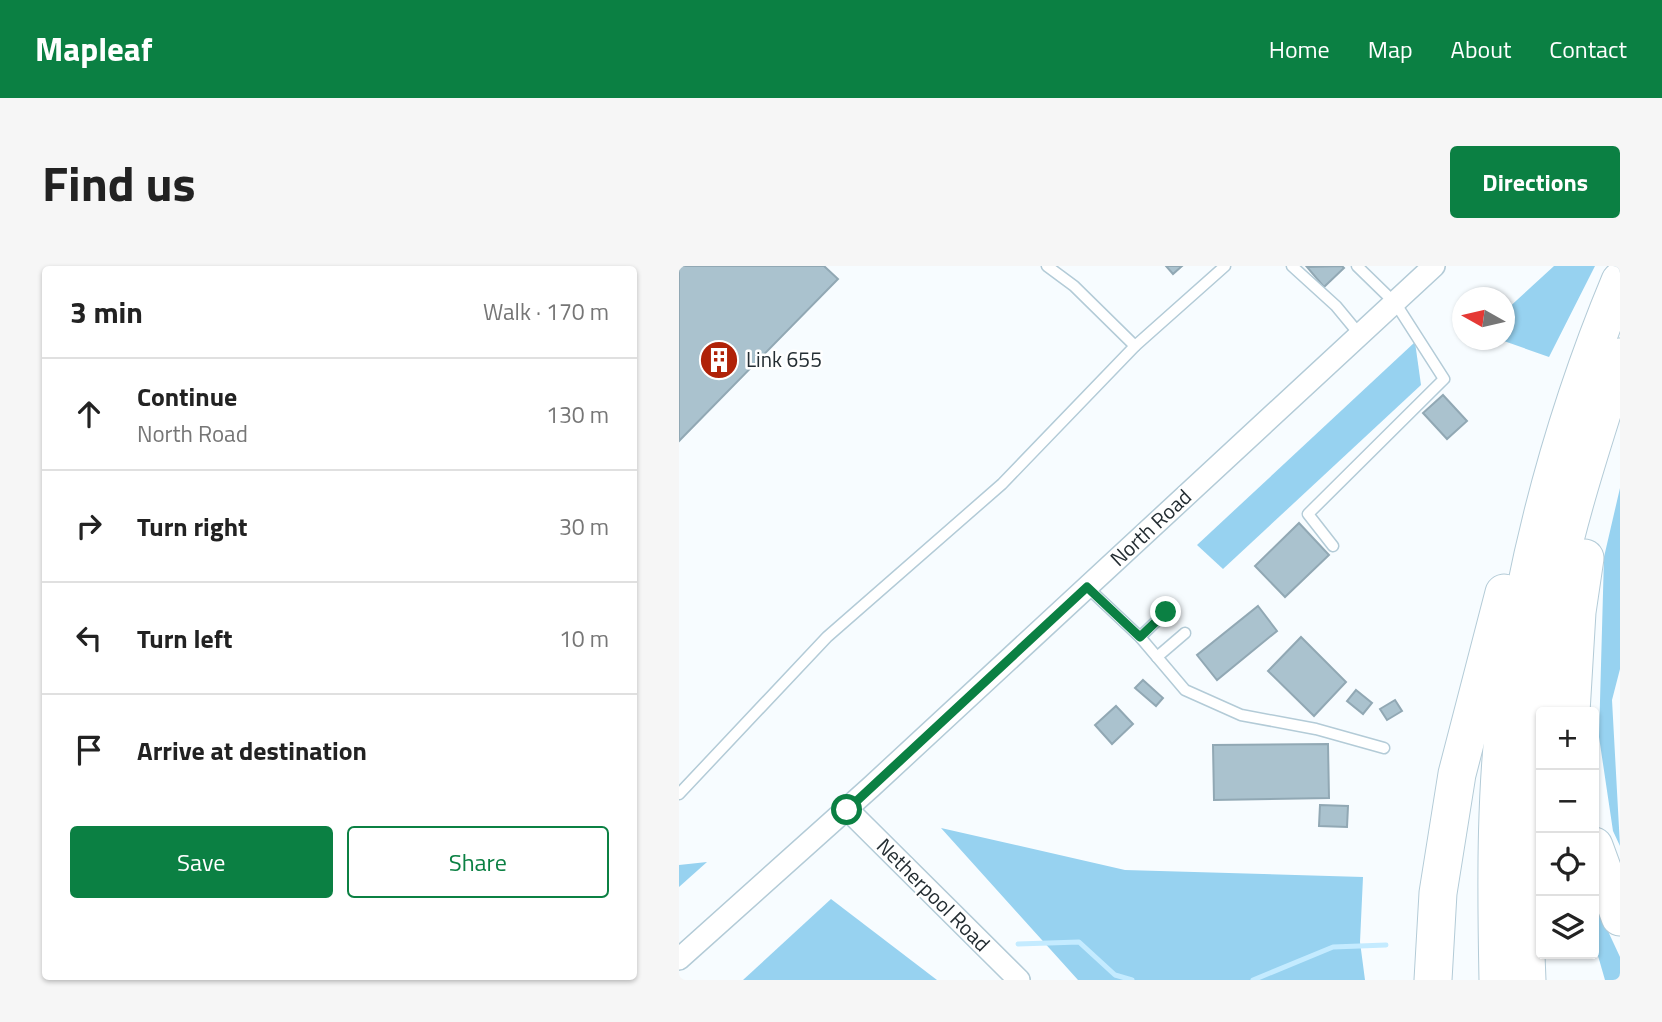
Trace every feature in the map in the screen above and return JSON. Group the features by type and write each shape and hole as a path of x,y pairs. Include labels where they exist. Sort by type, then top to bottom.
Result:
{"highway":[{"path":"1571,707 1577,612 1606,369 1620,281"},
{"path":"1433,980 1438,893 1457,774 1532,495 1606,369"},
{"path":"1498,980 1496,894 1509,684 1538,536 1606,369"},
{"path":"1527,980 1523,891 1529,779 1544,639 1606,369"},
{"path":"1599,860 1620,917"}],"street":[{"name":"North Road","path":"679,959 847,810 1434,266"},
{"name":"Netherpool Road","path":"847,810 1019,980"}],"lane":[{"path":"1047,266 1074,286 1135,346"},
{"path":"679,794 827,637 961,517 1002,484 1135,346 1225,266"},
{"path":"1292,266 1336,306 1360,335"},
{"path":"1333,546 1308,514 1444,379 1396,304 1357,266"},
{"path":"1087,587 1140,637 1185,690 1241,715 1316,729 1384,748"},
{"path":"1140,637 1166,612"},
{"path":"1157,657 1185,633"}],"shaded area":[{"path":"1554,266 1595,266 1549,357 1515,345 1515,302"},
{"path":"1415,342 1421,385 1223,569 1197,545"},
{"path":"1620,488 1620,669 1612,700 1620,846 1613,831 1599,737 1604,557"},
{"path":"941,828 1125,870 1363,877 1360,942 1365,980 1078,980"},
{"path":"707,862 679,887 679,865"},
{"path":"831,899 937,980 743,980"},
{"path":"1599,912 1620,957 1620,980 1605,980 1599,959"}],"building":[{"name":"Link 655","path":"679,266 824,266 838,279 679,441"},
{"path":"1166,266 1182,266 1173,274"},
{"path":"1307,267 1344,268 1324,287"},
{"path":"1443,395 1467,421 1447,439 1423,413"},
{"path":"1299,523 1329,555 1285,597 1255,566"},
{"path":"1258,606 1277,631 1217,680 1197,655"},
{"path":"1301,637 1346,682 1314,716 1268,671"},
{"path":"1143,680 1163,698 1156,706 1135,688"},
{"path":"1356,690 1372,703 1363,714 1347,701"},
{"path":"1395,700 1402,711 1387,720 1380,709"},
{"path":"1116,706 1133,724 1112,744 1095,725"},
{"path":"1328,744 1329,798 1214,800 1213,745"},
{"path":"1320,805 1348,806 1347,827 1319,826"}],"waterway":[{"path":"1018,944 1079,942 1115,975 1132,980"},
{"path":"1253,980 1333,947 1386,945"}],"place":[{"name":"Link 655","path":"719,360"}],"route":[{"path":"847,810 1087,587 1140,637 1166,612"}]}
